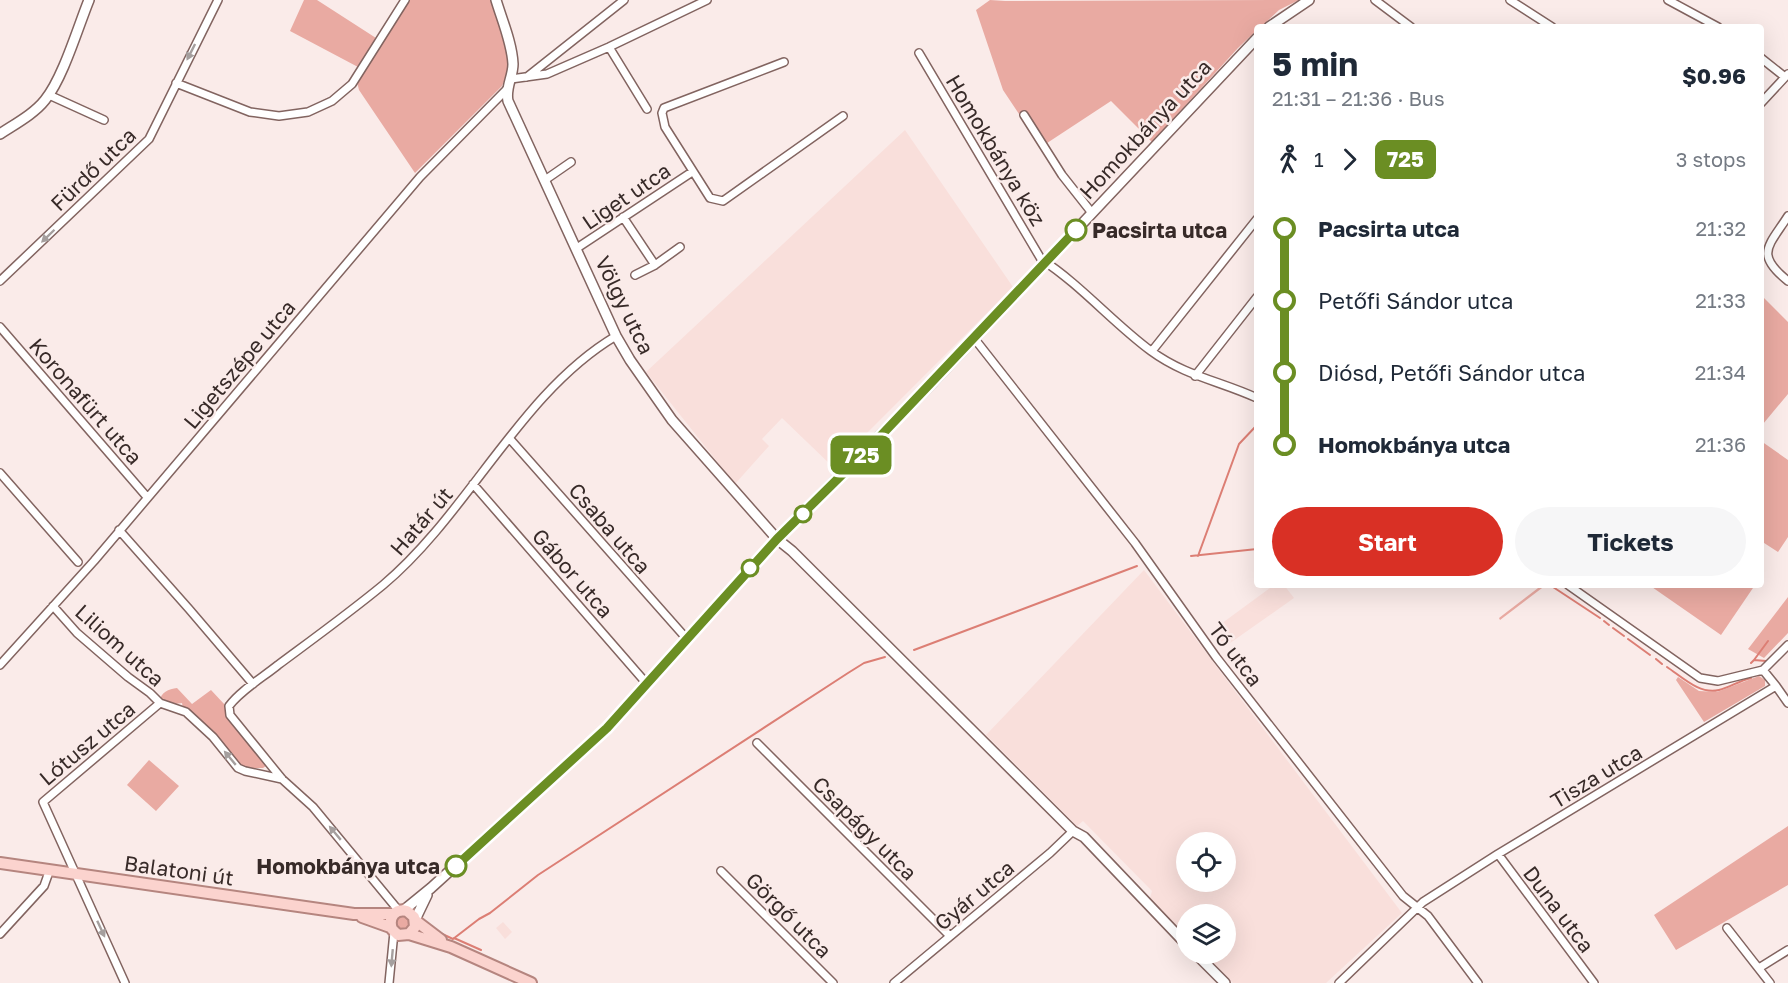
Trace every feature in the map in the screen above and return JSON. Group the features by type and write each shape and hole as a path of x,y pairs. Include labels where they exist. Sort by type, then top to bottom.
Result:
{"main road":[{"name":"Balatoni út","path":"0,863 76,876 354,914 398,912"},
{"path":"451,947 416,920 410,912 398,912 390,920 392,929 398,935 409,934 451,947 531,983"},
{"name":"Balatoni út","path":"354,914 392,929"},
{"path":"409,934 415,927 416,920"}],"street":[{"path":"0,134 37,108 49,95 89,0"},
{"name":"Fürdő utca","path":"0,281 148,140 218,0"},
{"path":"176,83 250,112 279,116 308,112 332,101 352,84 405,0"},
{"path":"496,0 512,53 511,79 507,89"},
{"path":"527,77 624,0"},
{"path":"511,79 547,74 707,0"},
{"path":"1273,24 1309,0"},
{"path":"1375,0 1407,24"},
{"path":"1510,0 1547,24"},
{"path":"1668,0 1712,24"},
{"name":"Homokbánya utca","path":"398,912 431,888 593,742 777,539 872,445 1254,41"},
{"path":"609,47 647,109"},
{"name":"Homokbánya köz","path":"920,53 1041,259 1046,262"},
{"path":"1764,59 1786,76 1764,101"},
{"path":"784,62 664,108 662,113 665,127 710,198 723,201 843,116"},
{"name":"Völgy utca","path":"507,89 508,101 616,336 672,420 777,539 791,550 1073,831 1084,837 1101,853 1176,933"},
{"name":"Ligetszépe utca","path":"0,665 119,530 420,177 507,89"},
{"path":"49,95 104,120"},
{"path":"1024,115 1062,175 1092,213"},
{"path":"545,180 571,162"},
{"name":"Liget utca","path":"577,248 693,172"},
{"path":"1788,216 1770,244 1767,258 1776,272 1788,281"},
{"path":"623,217 655,265"},
{"path":"1152,351 1254,223"},
{"path":"635,275 680,248"},
{"path":"1046,262 1152,351 1195,376 1254,397"},
{"path":"1195,376 1254,301"},
{"name":"Koronafürt utca","path":"0,327 147,497"},
{"name":"Határ út","path":"282,779 230,715 229,706 253,684 400,569 450,514 537,405 569,371 596,348 616,336"},
{"name":"Tó utca","path":"974,338 1135,543 1216,657 1403,896 1428,916 1474,981"},
{"name":"Csaba utca","path":"510,439 686,639"},
{"path":"0,473 78,562"},
{"name":"Gábor utca","path":"473,484 647,684"},
{"path":"119,530 253,684"},
{"path":"1572,588 1700,678 1718,681 1763,670 1788,645"},
{"name":"Liliom utca","path":"53,606 77,633 160,703 186,712 213,737 238,768 282,779"},
{"path":"1763,670 1788,703"},
{"name":"Tisza utca","path":"1339,983 1423,902 1776,686"},
{"name":"Lótusz utca","path":"76,876 42,802 160,703"},
{"name":"Csapágy utca","path":"757,743 950,936"},
{"path":"282,779 320,816 398,912"},
{"name":"Gyár utca","path":"894,983 1050,853 1073,831"},
{"name":"Duna utca","path":"1498,854 1594,983"},
{"name":"Görgő utca","path":"722,871 833,983"},
{"path":"0,934 44,886 49,872"},
{"path":"76,876 125,983"},
{"name":"Homokbánya utca","path":"416,920 431,888"},
{"path":"1727,928 1770,983"},
{"path":"389,983 392,929"},
{"path":"1759,968 1788,950"},
{"path":"1206,964 1225,983"}],"shaded area":[{"path":"304,0 317,0 376,38 358,67 290,31"},
{"path":"409,0 492,0 507,55 507,75 502,86 415,173 359,90 357,82"},
{"path":"990,0 1299,0 1279,10 1264,24 1254,24 1254,33 1152,142 1111,101 1041,147 1003,90 976,10"},
{"path":"905,130 1013,287 833,467 782,418 762,439 769,446 735,484 646,372"},
{"path":"1764,298 1788,322 1788,394 1764,423"},
{"path":"1764,443 1788,460 1788,537 1778,552 1764,543"},
{"path":"1144,570 1402,913 1326,983 1233,983 1215,964 1236,964 1236,904 1176,904 1176,925 1150,898 1152,891 1083,821 1077,826 986,735"},
{"path":"1270,588 1286,588 1294,598 1223,648 1210,632"},
{"path":"1538,588 1542,588 1500,620 1499,618"},
{"path":"1653,588 1753,588 1721,635"},
{"path":"1788,597 1788,633 1764,658 1748,649"},
{"path":"1759,676 1765,680 1765,686 1704,722 1676,680 1678,677 1699,691 1717,692"},
{"path":"177,688 192,704 211,690 225,705 227,717 266,766 238,768 183,708 182,703 168,705 160,702 163,693"},
{"path":"149,760 179,786 156,811 127,785"},
{"path":"1788,826 1788,885 1676,950 1654,915"},
{"path":"403,916 408,918 410,923 408,928 403,930 398,928 396,923 398,918"},
{"path":"503,922 512,932 505,939 496,928"}],"waterway":[{"path":"1198,556 1239,444 1254,428"},
{"path":"1191,556 1254,549"},
{"path":"914,650 1137,566"},
{"path":"1555,588 1600,618"},
{"path":"1604,621 1609,625"},
{"path":"1613,628 1624,636"},
{"path":"1628,639 1650,655"},
{"path":"1754,660 1768,641"},
{"path":"438,932 453,939 538,875 848,673 864,663 885,657"},
{"path":"1656,659 1662,664"},
{"path":"1751,663 1754,660 1766,661"},
{"path":"1667,667 1698,688 1712,691 1751,678 1751,673"},
{"path":"454,938 481,950"}],"bus line":[{"name":"725","path":"456,866 607,728 777,539 872,445 1076,230"}],"place":[{"name":"Pacsirta utca","path":"1076,230"},
{"name":"Homokbánya utca","path":"456,866"}]}
